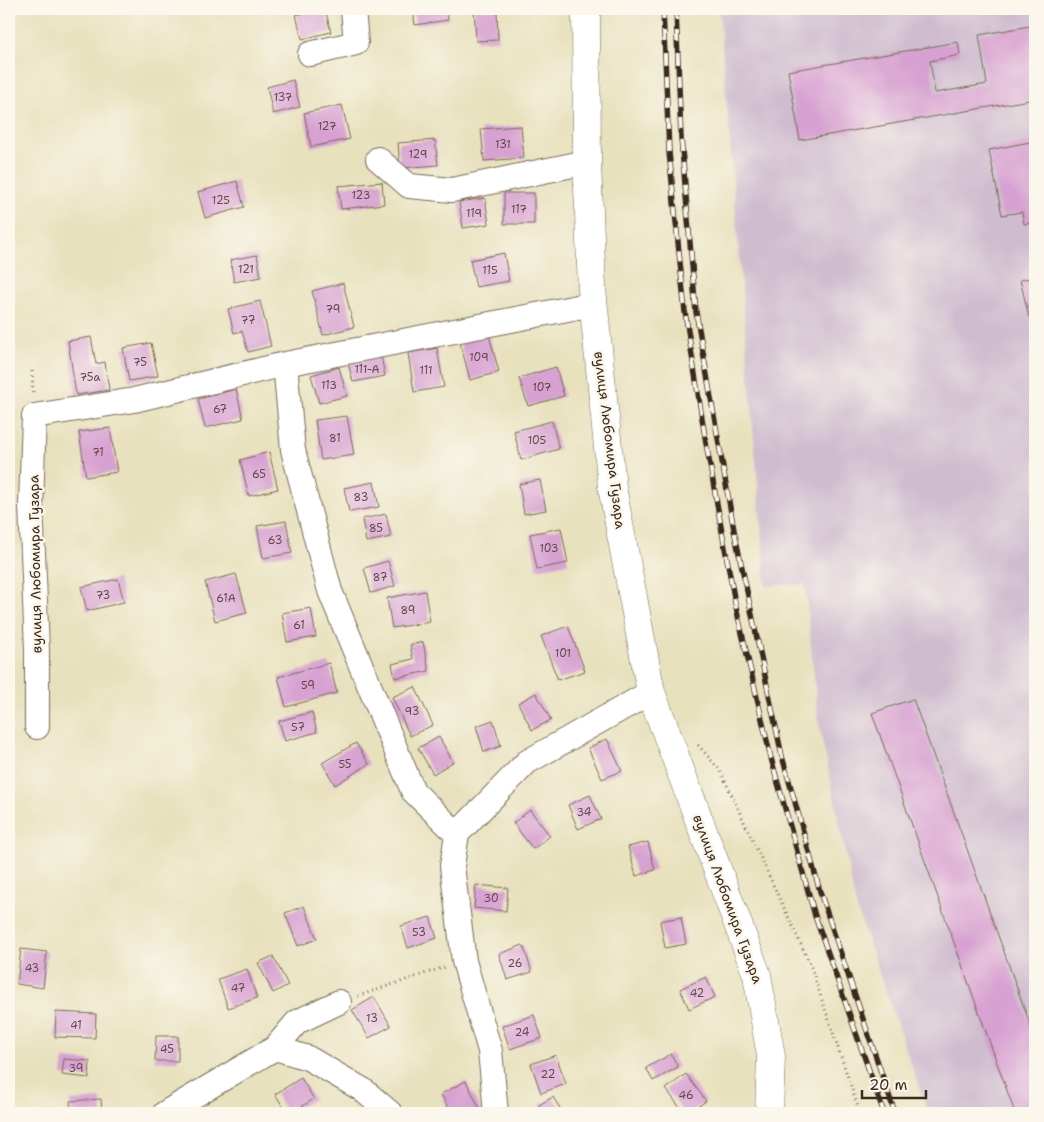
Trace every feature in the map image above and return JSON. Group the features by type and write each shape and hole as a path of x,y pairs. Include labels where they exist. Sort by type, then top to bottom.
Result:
{"main road":[{"name":"вулиця Любомира Гузара","path":"586,9 587,162 593,304 612,488 651,692 757,975 771,1056 769,1113"}],"street":[{"path":"310,54 356,43 353,9"},
{"path":"378,159 409,186 452,190 587,162"},
{"name":"вулиця Любомира Гузара","path":"37,727 37,650 31,505 34,416 134,400 285,364 593,304"},
{"path":"285,364 293,450 330,591 413,791 457,834"},
{"path":"496,1113 490,1051 464,961 452,866 457,834 527,762 651,692"},
{"path":"165,1113 275,1048 298,1022 339,1002"},
{"path":"275,1048 308,1058 363,1090 390,1113"}],"path":[{"path":"695,742 720,770 810,964 860,1113"},
{"path":"339,1002 464,961"}],"shaded area":[{"path":"719,9 1035,9 1035,1113 928,1113 856,906 818,719 805,584 766,586"}],"building":[{"path":"325,9 331,32 302,39 296,15"},
{"path":"413,9 447,9 448,20 415,25"},
{"path":"474,9 497,9 498,40 476,41"},
{"path":"1035,25 1035,99 800,140 788,71 958,42 960,55 930,61 935,93 987,84 979,35"},
{"path":"293,80 300,107 273,114 267,87"},
{"path":"342,105 350,139 311,147 304,113"},
{"path":"521,126 524,158 484,161 481,129"},
{"path":"435,140 438,165 400,168 398,143"},
{"path":"1035,141 1035,222 1024,224 1022,212 1002,215 989,150"},
{"path":"237,181 244,207 205,218 198,192"},
{"path":"382,182 384,204 341,209 338,186"},
{"path":"504,193 534,193 534,224 504,224"},
{"path":"485,198 489,224 463,228 459,202"},
{"path":"504,253 509,281 476,287 470,260"},
{"path":"257,255 261,277 234,282 230,260"},
{"path":"1035,277 1035,315 1029,317 1020,280"},
{"path":"343,283 354,327 323,335 312,291"},
{"path":"260,301 271,346 248,352 242,331 234,333 228,309"},
{"path":"489,335 499,372 470,380 460,342"},
{"path":"91,337 96,364 105,362 109,390 76,395 68,341"},
{"path":"151,343 158,376 129,381 123,348"},
{"path":"437,348 444,387 414,392 408,353"},
{"path":"381,356 385,376 353,382 348,363"},
{"path":"339,367 347,396 319,403 311,375"},
{"path":"556,367 564,396 528,406 519,378"},
{"path":"236,389 243,419 205,428 198,399"},
{"path":"347,416 354,455 321,460 315,420"},
{"path":"552,421 559,449 521,460 514,431"},
{"path":"110,428 117,472 86,477 79,432"},
{"path":"269,452 278,489 249,496 240,460"},
{"path":"540,480 546,510 524,514 519,484"},
{"path":"374,482 379,507 349,512 344,488"},
{"path":"386,514 391,537 366,542 362,519"},
{"path":"286,521 292,553 263,558 257,526"},
{"path":"561,528 568,563 537,569 530,534"},
{"path":"388,561 395,586 371,593 364,568"},
{"path":"236,574 247,613 215,621 205,582"},
{"path":"118,579 124,602 87,611 81,587"},
{"path":"425,591 430,622 392,628 387,598"},
{"path":"311,608 316,637 287,642 282,613"},
{"path":"568,626 585,671 558,680 541,636"},
{"path":"423,642 429,671 395,678 392,664 413,659 410,645"},
{"path":"329,663 337,693 286,707 278,677"},
{"path":"415,687 433,725 410,736 392,697"},
{"path":"536,693 551,720 532,730 518,703"},
{"path":"913,699 1035,1038 1035,1113 1015,1113 872,713"},
{"path":"312,712 317,732 285,741 279,721"},
{"path":"493,720 501,746 484,752 476,726"},
{"path":"439,737 453,762 433,774 418,748"},
{"path":"607,739 622,771 602,779 588,748"},
{"path":"356,743 369,764 335,785 322,763"},
{"path":"590,795 601,819 578,829 568,805"},
{"path":"530,810 550,836 533,849 513,823"},
{"path":"648,842 655,870 636,876 628,847"},
{"path":"476,885 508,888 506,911 474,908"},
{"path":"304,906 317,939 298,946 285,913"},
{"path":"430,917 437,938 408,948 401,926"},
{"path":"681,917 686,944 665,948 660,921"},
{"path":"523,945 532,972 507,980 499,954"},
{"path":"21,949 47,952 43,988 17,984"},
{"path":"273,956 288,985 273,993 258,963"},
{"path":"247,969 257,998 228,1008 218,979"},
{"path":"706,977 715,997 689,1009 680,989"},
{"path":"374,997 391,1026 369,1038 352,1010"},
{"path":"56,1012 96,1014 95,1038 55,1037"},
{"path":"534,1015 542,1038 510,1049 502,1026"},
{"path":"156,1036 178,1036 178,1061 155,1061"},
{"path":"671,1054 678,1067 653,1081 646,1068"},
{"path":"556,1055 566,1084 541,1093 531,1064"},
{"path":"64,1059 90,1061 89,1078 62,1075"},
{"path":"686,1074 706,1101 689,1113 684,1113 666,1089"},
{"path":"301,1078 314,1099 291,1113 287,1113 275,1094"},
{"path":"466,1081 482,1113 451,1113 441,1094"},
{"path":"553,1097 563,1113 544,1113 539,1105"},
{"path":"101,1099 102,1113 71,1113 70,1101"}],"railway":[{"path":"663,9 669,152 685,312 735,603 771,758 815,916 884,1113"},
{"path":"676,9 681,138 696,312 734,530 782,756 821,895 895,1113"}]}
